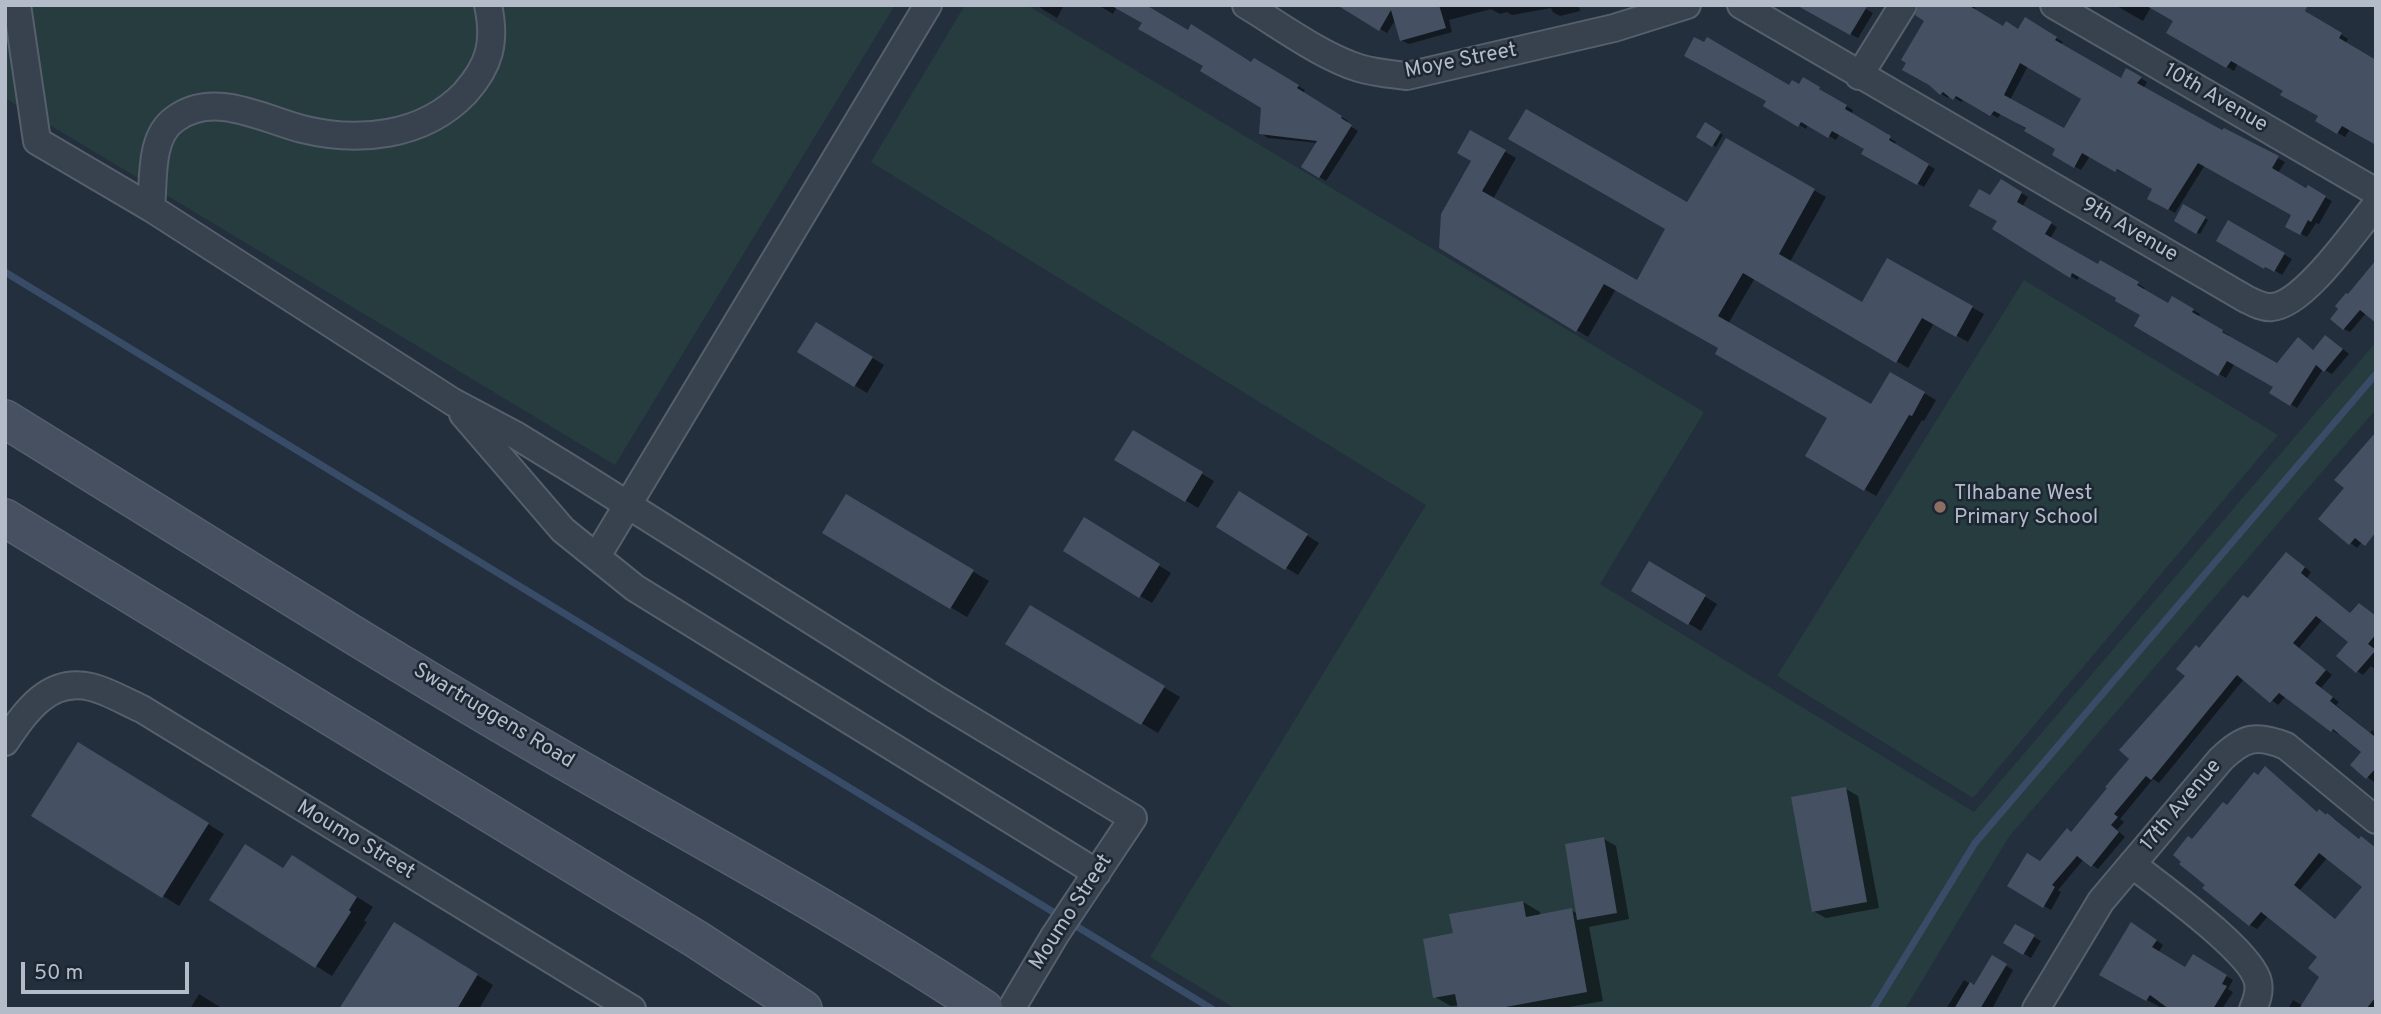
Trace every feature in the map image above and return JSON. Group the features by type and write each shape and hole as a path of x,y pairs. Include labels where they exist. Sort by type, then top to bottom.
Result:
{"main road":[{"name":"Swartruggens Road","path":"5,419 539,746 800,895 984,1009"},
{"path":"5,518 684,932 803,1009"}],"street":[{"path":"17,5 37,141 151,208 453,402 517,436 629,505"},
{"path":"151,208 156,147 163,131 174,119 189,111 223,107 244,110 304,130 359,136 412,128 432,118 465,92 488,58 492,26 488,5"},
{"path":"597,556 928,5"},
{"name":"Moye Street","path":"1246,5 1334,57 1358,68 1382,74 1407,75 1614,28 1687,5"},
{"name":"9th Avenue","path":"1741,5 1859,76 2246,299 2263,306 2272,307 2295,299 2376,205"},
{"path":"1859,76 1903,5"},
{"name":"10th Avenue","path":"2054,5 2376,192"},
{"path":"453,402 531,496 563,530 635,588 1097,873"},
{"name":"Moumo Street","path":"629,505 936,699 1133,818 1055,935 1011,1009"},
{"name":"Moumo Street","path":"5,742 25,712 44,695 73,684 93,687 142,709 632,1009"},
{"name":"17th Avenue","path":"2036,1009 2101,901 2236,744 2251,738 2268,739 2286,746 2376,820"},
{"path":"2132,864 2234,947 2258,981 2258,998 2253,1009"}],"green space":[{"path":"5,5 895,5 615,465 5,98"},
{"path":"965,5 1027,5 1704,412 1600,584 1974,812 2376,342 2376,409 2008,838 1905,1009 1236,1009 1150,957 1426,505 871,162"},
{"path":"2024,280 2278,435 1973,798 1777,676"}],"building":[{"path":"1110,5 1146,5 1188,30 1191,24 1251,62 1254,58 1299,85 1297,88 1342,116 1341,118 1352,125 1319,178 1301,167 1317,141 1259,134 1261,108 1200,71 1203,66 1138,29 1142,23"},
{"path":"1337,5 1439,5 1446,28 1400,41 1391,10 1379,31"},
{"path":"1796,5 1868,5 1850,35"},
{"path":"1919,5 1968,5 2003,26 2006,21 2018,29 2025,17 2057,37 2055,40 2121,78 2126,68 2142,77 2137,83 2222,130 2224,128 2279,156 2272,168 2306,188 2308,185 2326,196 2300,235 2285,227 2291,215 2198,163 2168,210 2147,199 2152,189 2117,169 2115,172 2082,153 2074,168 2052,155 2055,149 2024,131 2026,128 1994,111 1990,116 1956,96 1953,100 1943,92 1940,95 1929,85 1902,70 1906,63 1901,60 1924,21 1915,15","holes":["2020,63 2081,99 2064,128 2004,95"]},
{"path":"2145,5 2308,5 2305,11 2342,33 2339,38 2376,60 2376,145 2342,126 2337,134 2315,121 2318,116 2280,95 2283,91 2231,61 2226,68 2166,33 2173,21"},
{"path":"1694,37 1704,42 1707,37 1789,85 1792,80 1799,84 1803,77 1820,87 1819,89 1847,105 1845,109 1891,136 1889,140 1929,164 1917,185 1861,154 1864,149 1832,131 1828,138 1801,122 1798,127 1763,106 1766,101 1684,56"},
{"path":"1526,109 1687,202 1726,138 1815,189 1779,254 1862,302 1887,258 1973,306 1956,337 1922,318 1896,363 1743,273 1718,316 1871,404 1890,372 1925,392 1864,491 1805,456 1827,418 1715,354 1718,348 1604,284 1576,332 1439,248 1441,214 1471,161 1457,153 1470,130 1506,150 1482,191 1637,280 1665,229 1508,139"},
{"path":"1705,122 1721,132 1712,147 1696,137"},
{"path":"2001,179 2022,192 2017,202 2052,222 2045,234 2098,264 2100,260 2139,282 2137,285 2168,303 2172,296 2194,309 2192,312 2223,330 2222,332 2277,363 2298,337 2313,350 2325,335 2343,349 2324,372 2316,365 2290,406 2269,393 2273,387 2227,361 2218,376 2134,326 2140,315 2115,301 2116,298 2072,273 2070,278 1992,229 1997,221 1969,206 1979,189 1990,195"},
{"path":"2183,204 2206,217 2196,234 2174,221"},
{"path":"2228,220 2285,253 2274,272 2216,241"},
{"path":"2376,260 2376,323 2360,310 2343,330 2330,319 2338,309 2335,306"},
{"path":"816,322 873,357 854,387 797,352"},
{"path":"1133,430 1203,472 1185,502 1114,460"},
{"path":"2376,432 2376,532 2365,546 2355,538 2349,545 2318,519 2344,488 2334,480"},
{"path":"1239,491 1308,534 1285,570 1216,527"},
{"path":"846,494 974,570 950,609 822,533"},
{"path":"1084,517 1160,564 1139,598 1063,551"},
{"path":"2286,552 2305,567 2301,573 2350,613 2359,603 2376,616 2376,634 2368,644 2376,650 2356,673 2336,656 2348,642 2316,616 2293,643 2326,670 2315,683 2333,697 2330,701 2374,736 2376,734 2376,768 2366,779 2350,765 2361,752 2333,729 2331,732 2279,693 2270,703 2237,675 2151,780 2146,776 2114,814 2118,817 2111,825 2119,832 2091,867 2077,856 2052,885 2055,887 2043,908 2007,886 2027,853 2040,861 2067,828 2071,832 2129,759 2119,750 2185,676 2176,669 2196,645 2199,648 2243,595 2248,598"},
{"path":"1649,561 1706,595 1688,625 1631,591"},
{"path":"1030,605 1165,686 1141,725 1005,644"},
{"path":"78,742 209,823 162,898 31,816"},
{"path":"2265,766 2317,812 2319,809 2326,815 2327,813 2359,839 2361,836 2376,848 2376,997 2366,1009 2299,1009 2319,977 2308,968 2317,957 2261,912 2249,926 2202,888 2205,885 2179,864 2181,862 2173,855 2188,836 2192,839 2223,802 2227,805 2254,772 2258,775","holes":["2319,853 2362,887 2335,919 2294,885"]},
{"path":"1846,787 1867,902 1812,912 1791,797"},
{"path":"1604,837 1617,913 1577,920 1565,844"},
{"path":"245,844 283,868 292,855 357,897 349,910 351,912 315,968 209,900"},
{"path":"1523,901 1526,917 1572,908 1587,992 1495,1009 1458,1009 1455,994 1433,998 1423,939 1453,933 1449,914"},
{"path":"394,922 478,974 457,1009 339,1009"},
{"path":"2131,922 2157,940 2152,947 2185,967 2193,954 2227,975 2222,984 2227,986 2213,1009 2169,1009 2150,995 2146,1001 2099,975"},
{"path":"2015,924 2035,935 2023,955 2003,943"},
{"path":"1992,955 2007,964 1980,1009 1954,1009 1970,982 1974,985"}],"waterway":[{"path":"5,272 1212,1009"},
{"path":"1873,1009 1975,843 2376,374"}],"place":[{"name":"Tlhabane West Primary School","path":"1940,507"}]}
